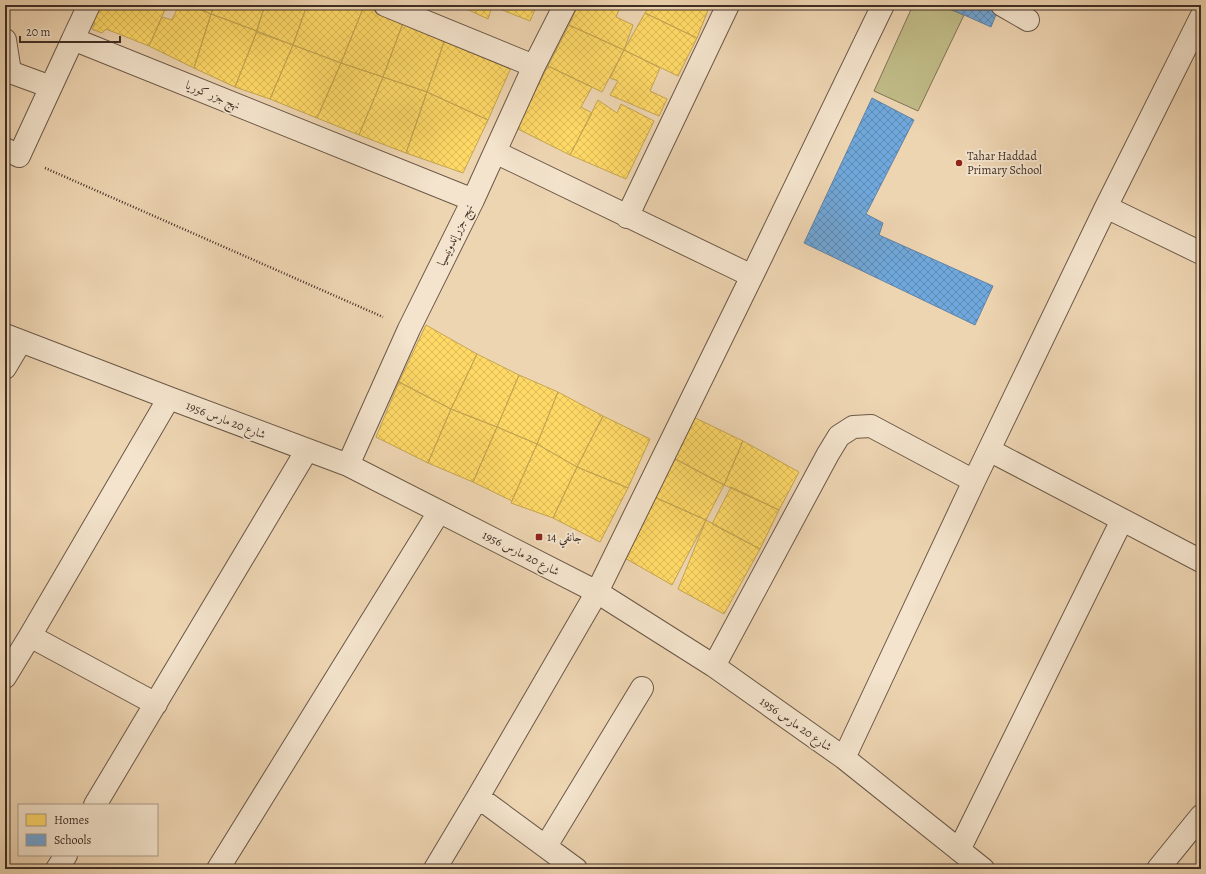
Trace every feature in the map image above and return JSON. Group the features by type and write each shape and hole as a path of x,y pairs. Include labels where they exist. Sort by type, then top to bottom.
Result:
{"street":[{"path":"12,153 51,87 89,5"},
{"path":"385,5 534,66"},
{"name":"نهج جزر إندونيسيا","path":"348,465 409,329 473,200 534,66 565,5"},
{"path":"627,217 728,5"},
{"path":"435,869 597,592 883,5"},
{"path":"1002,5 1028,20"},
{"path":"844,758 974,480 1106,207 1201,17"},
{"name":"نهج جزر كوريا","path":"73,39 473,200"},
{"path":"5,40 8,73 51,87"},
{"path":"495,152 752,276"},
{"path":"1106,207 1201,253"},
{"path":"5,368 13,338"},
{"name":"شارع 20 مارس 1956","path":"13,338 348,465 597,592 714,666 844,758 983,869"},
{"path":"5,677 169,398"},
{"path":"714,666 828,454 840,436 853,427 871,426 974,480"},
{"path":"97,804 307,450"},
{"path":"989,450 1201,561"},
{"path":"218,869 440,512"},
{"path":"959,850 1122,520"},
{"path":"30,636 156,704"},
{"path":"546,846 642,688"},
{"path":"478,797 576,869"},
{"path":"1158,869 1201,816"},
{"path":"57,869 65,856"}],"path":[{"path":"12,153 409,329"}],"shaded area":[{"path":"913,5 939,5 964,15 918,111 874,91"}],"building: Homes":[{"path":"96,5 167,5 149,46 106,29 102,33 92,29 95,23 90,21"},
{"path":"179,5 189,5 211,14 194,68 149,46 162,17 172,20"},
{"path":"191,5 214,5 211,14"},
{"path":"214,5 265,5 257,31 211,14"},
{"path":"265,5 307,5 293,45 256,32"},
{"path":"307,5 364,6 341,63 293,45"},
{"path":"458,5 537,5 530,21 492,6 488,19"},
{"path":"578,5 621,5 616,17 633,25 624,50 569,25"},
{"path":"629,5 638,5 637,9"},
{"path":"650,5 710,5 697,38 645,13"},
{"path":"364,6 404,20 383,77 341,63"},
{"path":"645,13 697,38 678,76 624,50"},
{"path":"211,14 257,31 235,87 194,68"},
{"path":"404,20 446,36 427,92 383,77"},
{"path":"569,25 624,50 602,92 548,66"},
{"path":"257,31 293,45 270,99 235,87"},
{"path":"446,36 513,63 488,120 427,92"},
{"path":"293,45 341,63 317,118 270,99"},
{"path":"624,50 660,68 650,91 667,99 659,116 610,95 618,81 610,78"},
{"path":"341,63 383,77 359,135 317,118"},
{"path":"548,66 592,87 581,107 592,113 570,155 516,128"},
{"path":"383,77 427,92 406,153 359,135"},
{"path":"427,92 488,120 463,173 406,153"},
{"path":"598,100 617,113 621,104 654,121 626,179 570,155"},
{"path":"426,325 477,354 451,409 399,382"},
{"path":"477,354 519,375 497,427 451,409"},
{"path":"519,375 558,392 537,444 497,427"},
{"path":"399,382 451,409 428,463 376,437"},
{"path":"558,392 603,416 577,467 537,444"},
{"path":"451,409 497,427 473,482 428,463"},
{"path":"689,415 743,441 724,485 670,456"},
{"path":"603,416 650,439 628,488 577,467"},
{"path":"497,427 537,444 512,501 473,482"},
{"path":"743,441 799,472 779,510 724,485"},
{"path":"537,444 577,467 553,518 511,503"},
{"path":"670,456 724,485 706,520 652,496"},
{"path":"577,467 628,488 600,542 553,518"},
{"path":"731,487 779,510 760,549 712,524"},
{"path":"652,496 706,520 672,585 623,557"},
{"path":"706,520 760,549 724,614 678,589"}],"building: Schools":[{"path":"942,5 1000,5 991,27"},
{"path":"872,98 914,120 866,214 883,223 879,235 993,286 975,325 804,243"}],"place":[{"name":"Tahar Haddad Primary School","path":"959,163"},
{"name":"14 جانفي","path":"539,537"}]}
